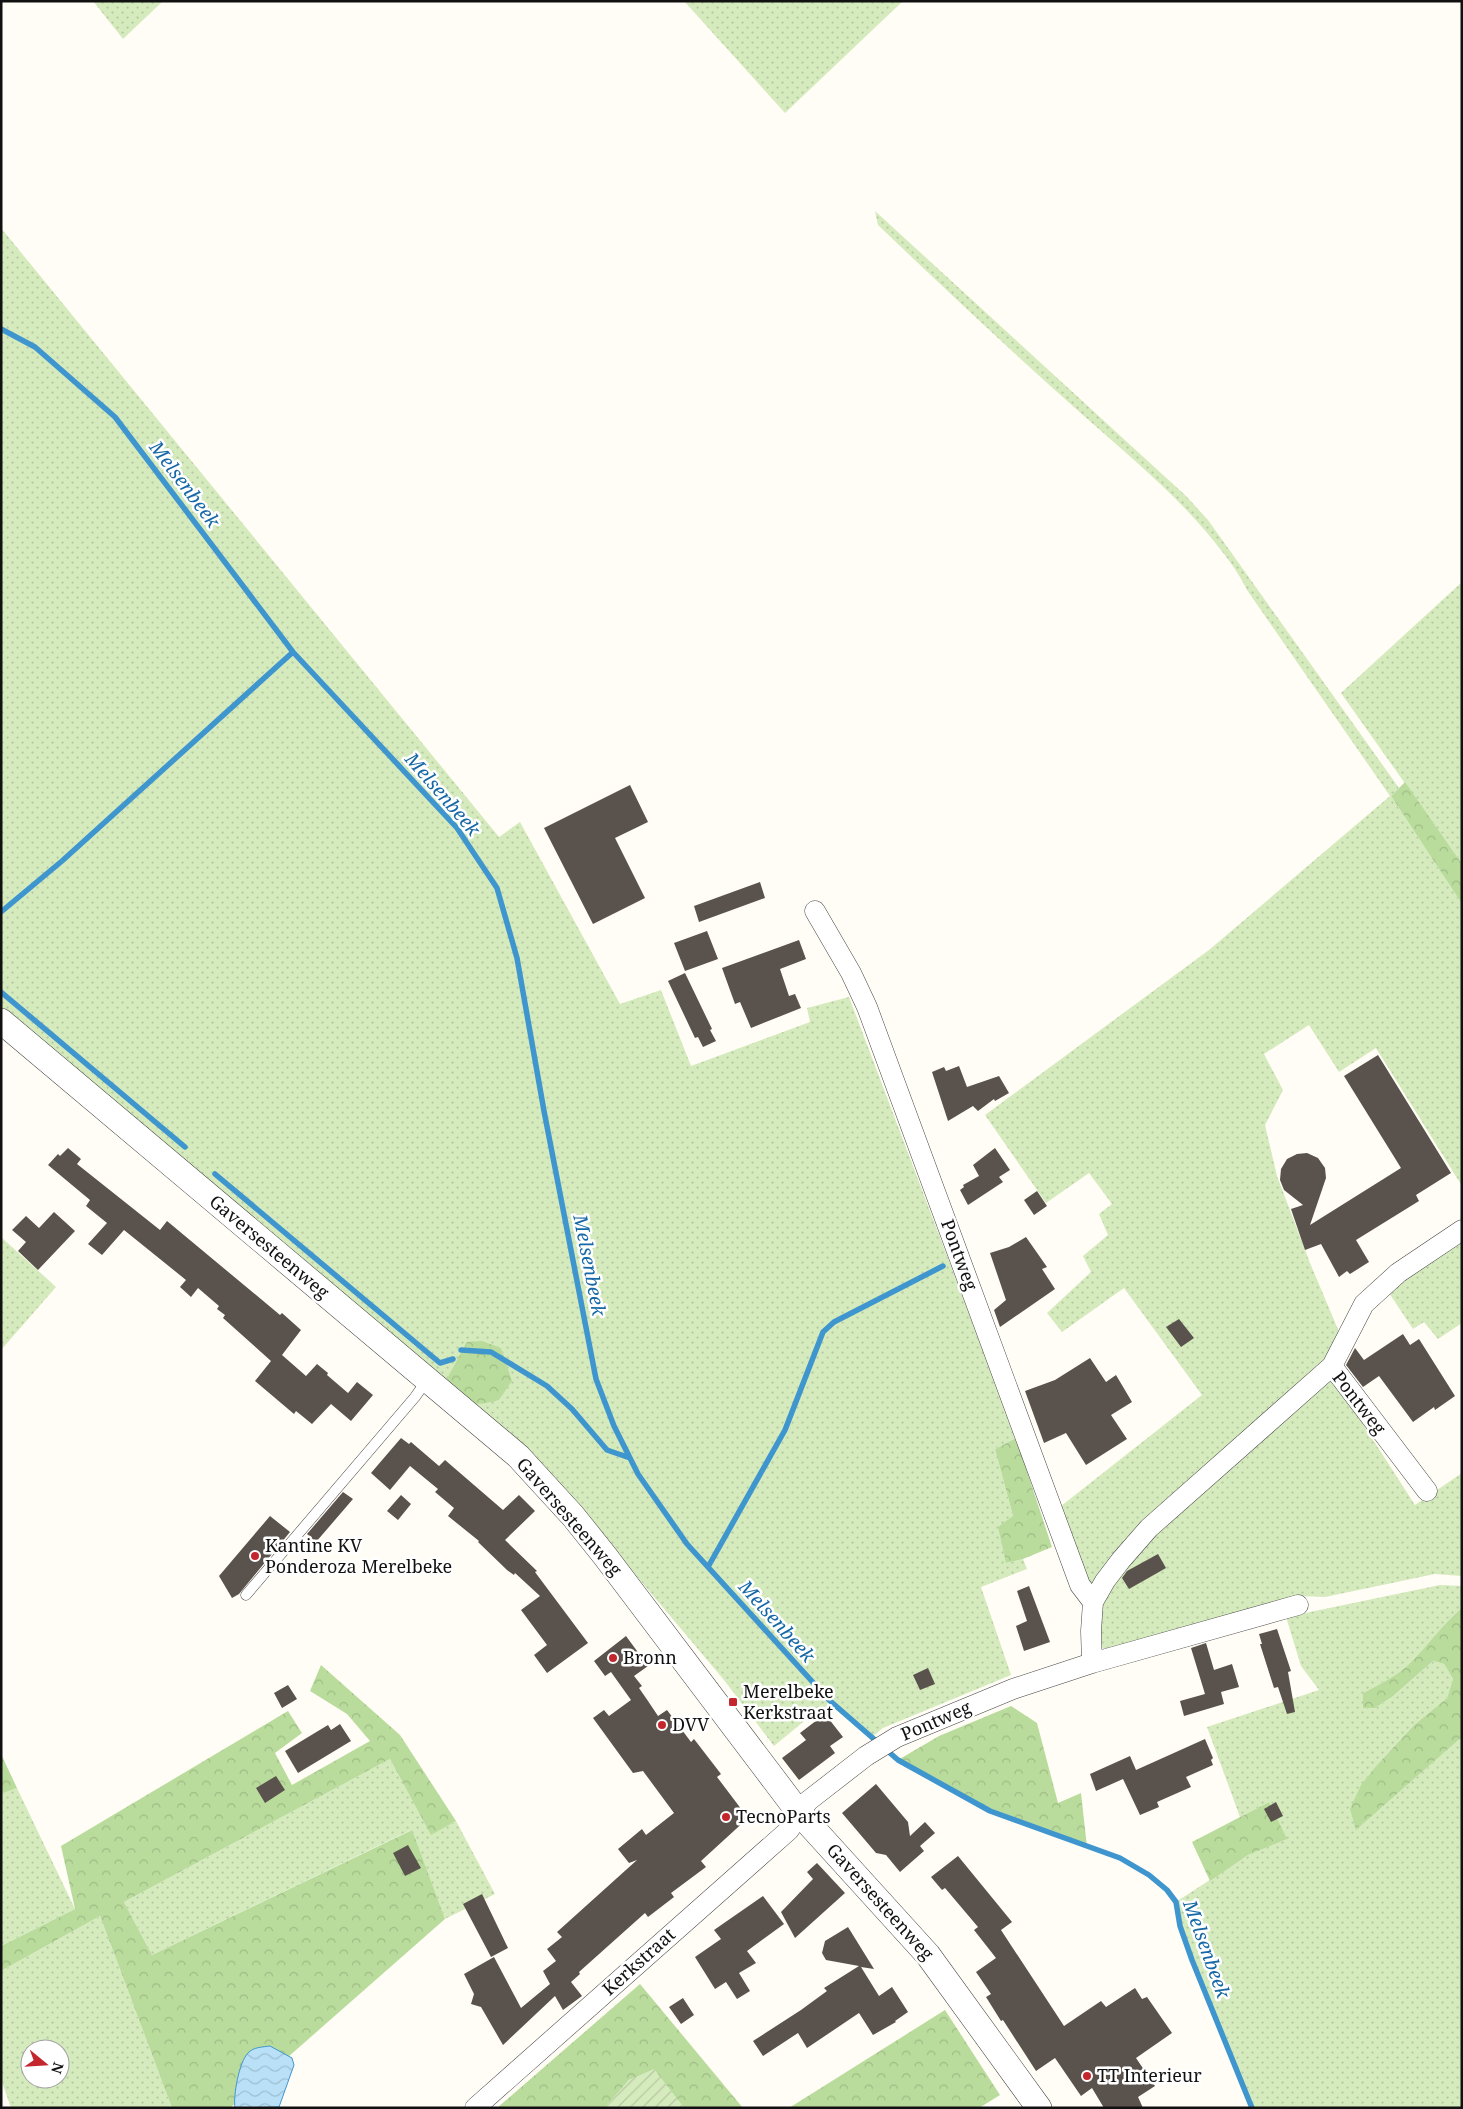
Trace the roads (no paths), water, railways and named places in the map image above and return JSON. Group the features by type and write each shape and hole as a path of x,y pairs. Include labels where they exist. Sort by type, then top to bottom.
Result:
{"street":[{"name":"Pontweg","path":"815,911 851,973 867,1007 1080,1585 1093,1602"},
{"name":"Gaversesteenweg","path":"1,1021 518,1456 573,1516 800,1814 928,1954 1039,2108"},
{"path":"1332,1366 1364,1304 1398,1273 1462,1230"},
{"name":"Pontweg","path":"1092,1663 1091,1631 1093,1602 1105,1580 1149,1528 1332,1366 1427,1491"},
{"name":"Pontweg","path":"800,1814 808,1801 866,1756 897,1737 1013,1689 1092,1663 1298,1605"},
{"name":"Kerkstraat","path":"475,2108 789,1830 800,1814"}],"lane":[{"path":"246,1595 415,1397 427,1380"}],"water":[{"path":"270,2046 292,2058 294,2065 279,2107 235,2108 237,2079 245,2057 253,2050"}],"waterway":[{"name":"Melsenbeek","path":"1,329 35,347 115,417 293,652 457,828 497,888 517,958 544,1111 596,1379 614,1426 638,1474 687,1544 829,1700 898,1760 990,1811 1120,1858 1149,1875 1167,1890 1176,1902 1180,1926 1192,1960 1252,2108"},
{"path":"1,912 62,861 293,652"},
{"path":"1,992 185,1147"},
{"path":"215,1174 440,1363 453,1359"},
{"path":"708,1567 785,1430 823,1332 834,1322 943,1266"},
{"path":"461,1350 491,1352 547,1386 572,1409 607,1450 630,1458"}],"place":[{"name":"Kantine KV Ponderoza Merelbeke","path":"255,1556"},
{"name":"Bronn","path":"613,1658"},
{"name":"Merelbeke Kerkstraat","path":"733,1702"},
{"name":"DVV","path":"662,1725"},
{"name":"TecnoParts","path":"726,1817"},
{"name":"TT Interieur","path":"1087,2076"}]}
